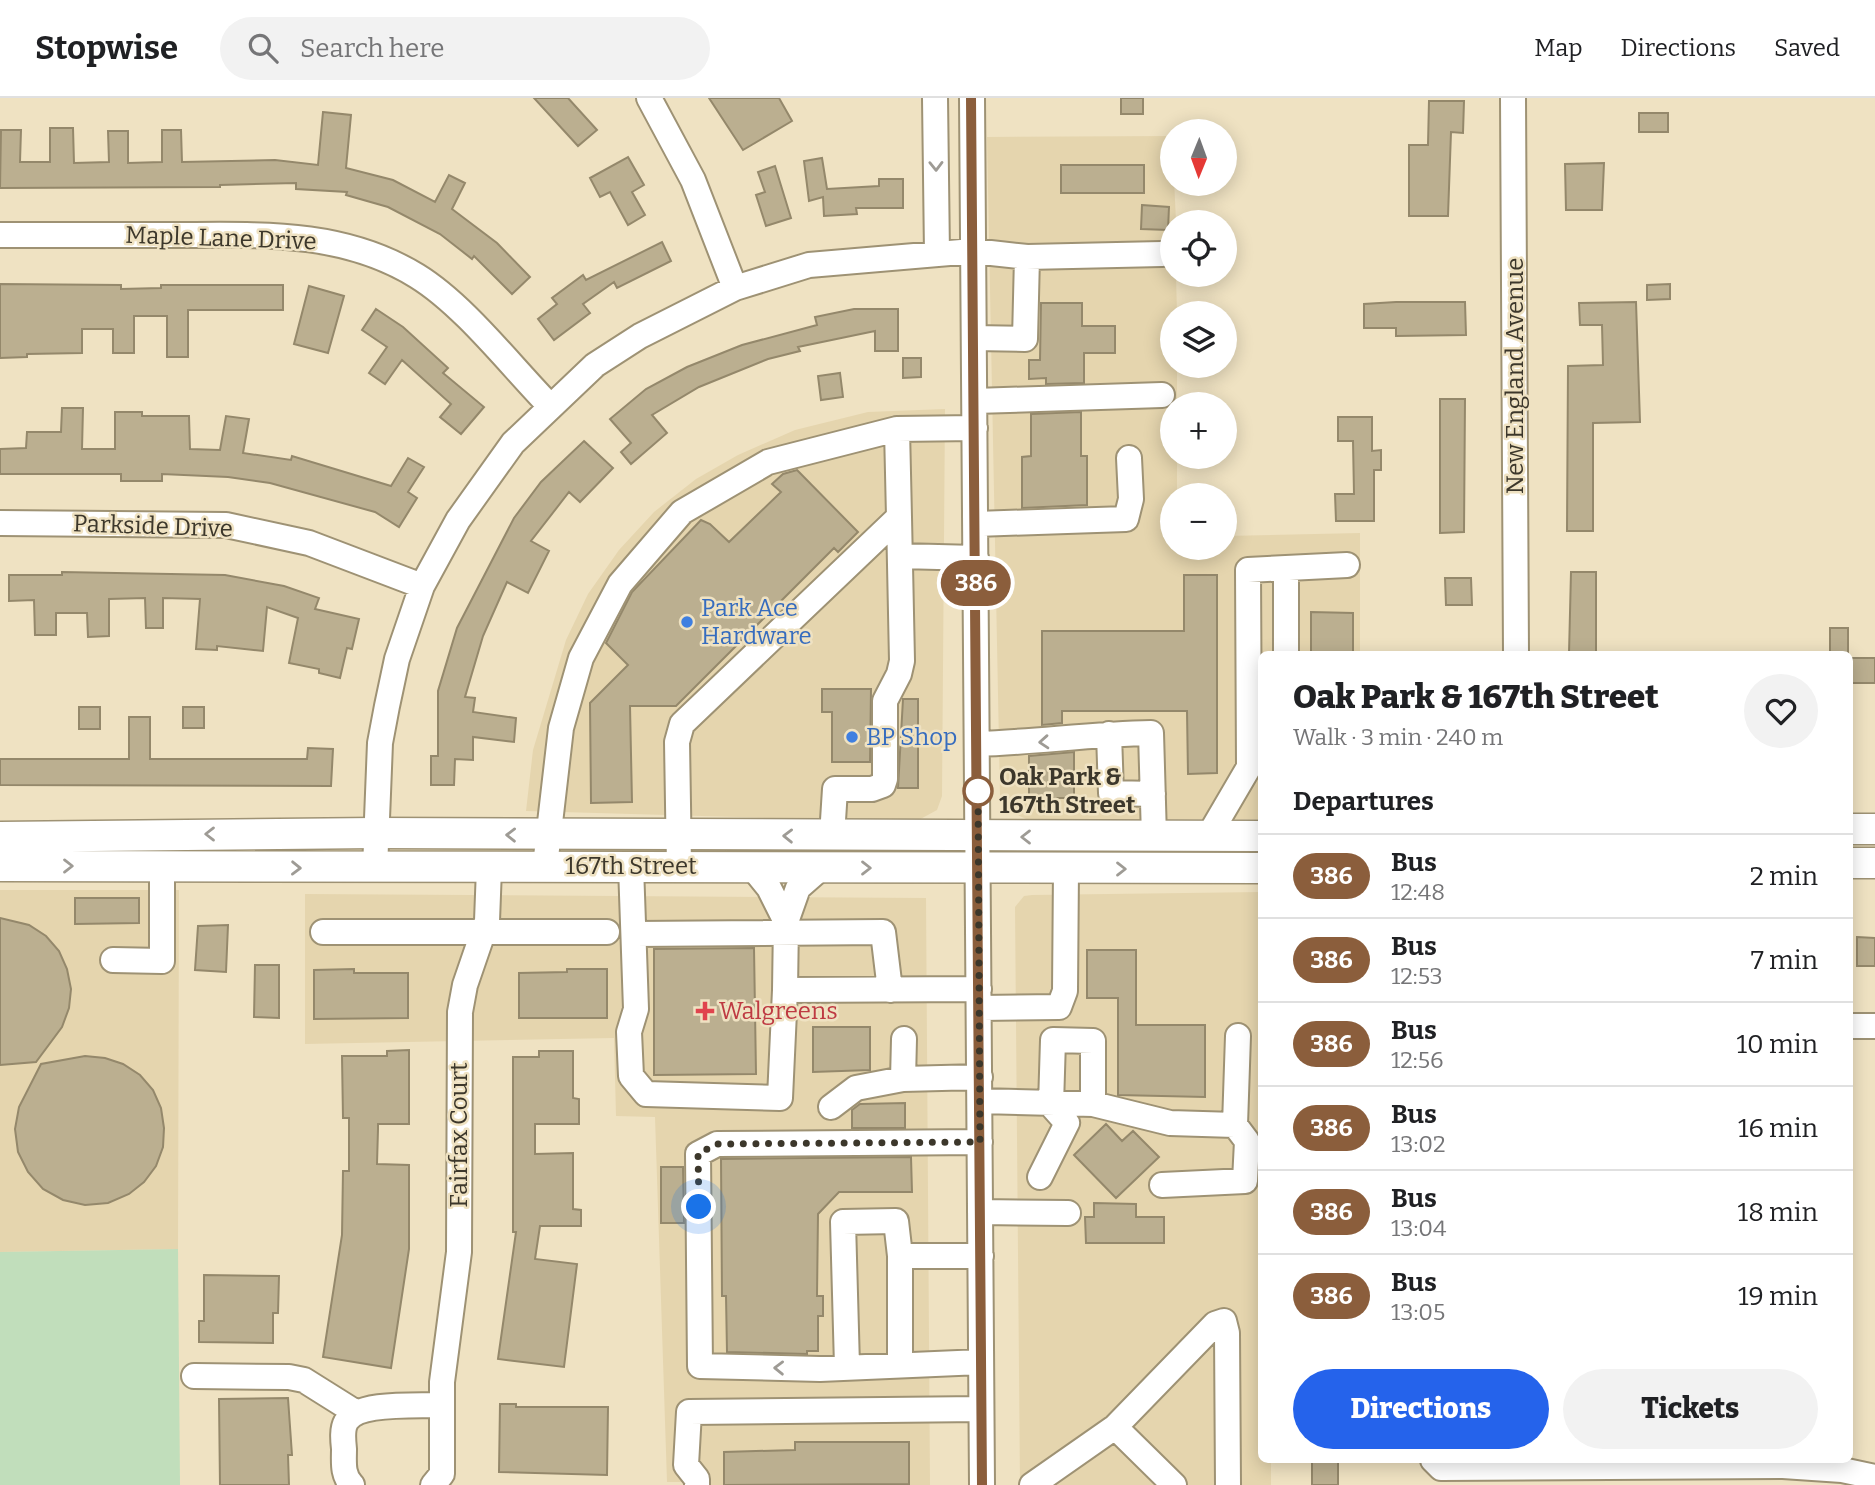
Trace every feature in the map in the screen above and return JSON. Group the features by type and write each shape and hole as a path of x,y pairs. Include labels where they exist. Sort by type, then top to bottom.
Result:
{"main road":[{"path":"1853,829 1875,829"},
{"name":"167th Street","path":"0,837 375,833 1258,836"},
{"path":"1853,863 1875,863"},
{"name":"167th Street","path":"0,866 375,869 545,866 1258,868"}],"street":[{"path":"649,98 693,180 735,288"},
{"path":"935,98 937,254"},
{"path":"972,98 982,1485"},
{"name":"New England Avenue","path":"1513,98 1516,651"},
{"name":"Maple Lane Drive","path":"0,235 254,235 319,239 351,246 377,255 417,276 445,296 549,405"},
{"path":"375,869 380,743 397,659 422,586 458,520 513,443 549,405 595,365 640,336 735,288 809,265 973,251 1027,257 1160,254"},
{"path":"974,338 1025,339 1027,257"},
{"path":"975,401 1160,395"},
{"path":"545,866 546,835 561,728 581,658 620,584 682,512 768,462 897,429 975,428"},
{"path":"832,836 835,789 872,789 883,785 885,779 886,701 900,674 902,661 897,429"},
{"path":"976,524 1126,519 1131,499 1129,458"},
{"path":"679,866 677,742 682,724 899,517"},
{"name":"Parkside Drive","path":"0,523 226,525 309,543 422,586"},
{"path":"900,556 976,558"},
{"path":"1208,837 1255,767 1248,570 1347,565"},
{"path":"1286,569 1286,651"},
{"path":"978,744 1051,742 1083,735 1151,733 1154,837"},
{"path":"1109,734 1111,793 1153,794"},
{"path":"631,866 636,1009 629,1032 631,1076 646,1094 780,1098 786,928 799,888 822,867"},
{"path":"113,960 162,961 162,867"},
{"path":"752,867 769,888 786,928"},
{"name":"Fairfax Court","path":"439,1484 443,1468 441,1405 459,1252 460,1012 465,985 484,933 489,868"},
{"path":"785,990 890,989 1059,1007 1065,991 1066,869"},
{"path":"635,934 786,928 883,932 890,989"},
{"path":"323,932 607,932"},
{"path":"1853,1026 1875,1026"},
{"path":"1163,1185 1245,1181 1247,1141 1235,1125 1238,1035"},
{"path":"903,1079 904,1039"},
{"path":"1040,1177 1067,1124 1051,1105 1053,1041 1093,1041 1093,1104"},
{"path":"831,1107 856,1088 903,1079 980,1089 1051,1105 1093,1104 1170,1123 1235,1125"},
{"path":"980,1142 717,1144 698,1154 700,1366 820,1369 981,1362"},
{"path":"981,1212 1068,1213"},
{"path":"847,1366 844,1222 896,1221 900,1256 900,1365"},
{"path":"900,1256 981,1256"},
{"path":"1032,1485 1115,1427 1215,1324 1224,1321 1227,1333 1228,1485"},
{"path":"194,1376 289,1377 304,1380 355,1412"},
{"path":"351,1485 344,1472 343,1436 346,1421 355,1412 376,1407 441,1405"},
{"path":"697,1485 697,1479 686,1465 689,1412 981,1409"},
{"path":"1115,1427 1174,1485"},
{"path":"1436,1463 1441,1468 1751,1470 1814,1467 1875,1477"}],"shaded area":[{"path":"1160,136 1160,196 1175,196 1175,210 1160,210 1160,287 1176,287 1177,301 1160,301 1160,378 1177,378 1177,392 1160,392 1160,469 1177,469 1177,483 1160,483 1160,560 1237,560 1237,536 1360,533 1360,651 1258,651 1258,819 1026,819 1007,810 1000,795 987,137"},
{"path":"945,409 942,796 937,810 915,822 526,811 533,750 566,640 588,594 619,550 654,512 696,479 738,455 795,430 868,412"},
{"path":"0,890 179,890 178,1249 0,1252"},
{"path":"1258,892 1258,1463 1271,1463 1271,1485 1020,1485 1015,907 1024,896"},
{"path":"305,894 926,898 930,1485 685,1485 684,1482 667,1482 655,1117 616,1116 614,1038 305,1044"}],"green space":[{"path":"178,1249 180,1485 0,1485 0,1252"}],"building":[{"path":"534,98 568,98 597,130 578,146"},
{"path":"709,98 779,98 792,121 743,150"},
{"path":"1121,98 1143,98 1143,114 1121,114"},
{"path":"1429,101 1464,101 1463,133 1451,132 1448,216 1409,216 1409,145 1428,145"},
{"path":"323,112 351,115 346,168 393,180 435,202 449,175 465,183 452,209 497,243 530,277 512,294 474,256 472,259 440,234 388,207 346,195 347,192 296,189 296,183 220,187 0,188 1,130 21,130 20,162 50,162 50,128 73,128 74,163 109,162 108,131 128,131 128,163 162,162 162,130 181,130 182,162 275,160 318,165"},
{"path":"1639,113 1668,113 1668,132 1639,132"},
{"path":"628,157 644,185 632,192 645,215 628,225 610,192 600,197 590,178"},
{"path":"822,158 827,189 879,186 879,179 903,179 903,208 856,208 857,214 824,216 823,197 809,201 804,161"},
{"path":"1604,163 1602,210 1566,210 1565,164"},
{"path":"1061,165 1144,165 1144,193 1061,193"},
{"path":"775,166 791,218 766,226 756,195 765,192 758,172"},
{"path":"1142,205 1169,207 1169,210 1160,210 1160,230 1141,229"},
{"path":"662,242 671,261 617,288 614,282 583,304 590,313 554,340 538,319 557,304 552,298 583,275 586,280"},
{"path":"0,284 121,285 121,289 161,288 161,285 283,285 283,310 188,310 188,357 167,357 167,316 134,316 134,353 113,353 113,329 82,329 82,353 27,354 27,357 0,358"},
{"path":"1670,284 1670,299 1647,300 1647,285"},
{"path":"309,286 344,296 328,353 294,344"},
{"path":"1465,302 1466,335 1396,336 1396,328 1364,328 1364,304"},
{"path":"1636,302 1640,422 1593,423 1593,531 1567,531 1568,366 1603,365 1602,325 1580,325 1579,303"},
{"path":"1041,303 1082,303 1082,326 1115,326 1115,353 1084,353 1084,383 1046,384 1046,378 1029,379 1029,360 1040,360"},
{"path":"376,309 403,327 448,368 443,373 484,407 461,434 440,417 451,404 402,360 385,384 369,373 387,347 362,330"},
{"path":"854,309 898,309 898,351 875,351 875,331 798,347 800,351 768,359 699,387 652,415 667,433 631,464 621,452 631,443 610,419 646,389 687,367 742,345 817,325 815,317"},
{"path":"903,358 921,358 921,377 903,378"},
{"path":"840,373 843,397 821,400 818,376"},
{"path":"1440,399 1465,399 1464,532 1440,533"},
{"path":"62,408 83,408 82,449 115,449 115,412 142,412 142,416 189,416 190,449 220,450 226,416 249,419 243,453 291,460 292,456 391,486 408,458 424,467 408,492 417,498 399,527 375,512 270,483 228,477 162,474 162,481 121,481 121,474 0,474 0,449 26,448 27,432 61,432"},
{"path":"1081,412 1081,456 1087,456 1087,505 1022,508 1022,457 1031,456 1031,414"},
{"path":"1338,417 1372,417 1372,451 1381,450 1381,470 1374,470 1374,521 1336,521 1335,494 1354,494 1353,441 1338,441"},
{"path":"584,441 613,468 580,502 569,492 531,541 549,551 528,593 507,582 483,636 465,697 475,698 473,712 516,718 514,742 473,737 473,760 455,759 454,785 431,785 431,756 438,756 438,691 457,628 514,518 541,482"},
{"path":"797,470 858,532 838,552 834,548 676,706 630,706 632,802 591,803 590,703 628,665 606,643 632,592 701,520 710,524 729,542 781,492 772,484 783,474"},
{"path":"62,572 225,575 284,586 319,598 315,609 359,619 352,649 347,648 340,678 319,673 319,669 289,663 298,618 267,607 263,651 217,646 217,650 196,649 200,599 163,598 163,628 146,628 145,598 109,599 109,636 88,637 87,613 56,613 56,635 35,635 34,600 9,601 9,575 62,575"},
{"path":"1571,572 1596,572 1596,651 1569,651"},
{"path":"1184,575 1217,575 1217,773 1188,774 1187,711 1062,711 1062,723 1042,725 1042,631 1184,631"},
{"path":"1445,578 1471,578 1472,605 1446,605"},
{"path":"1311,612 1353,613 1353,651 1311,651"},
{"path":"1830,628 1848,628 1848,651 1830,651"},
{"path":"1853,658 1875,658 1875,683 1853,683"},
{"name":"BP Shop","path":"822,689 871,689 870,762 832,762 832,712 822,712"},
{"path":"903,699 918,699 918,788 898,788"},
{"path":"79,707 100,707 100,729 79,729"},
{"path":"183,707 204,707 204,728 183,728"},
{"path":"129,717 150,717 150,759 307,759 308,748 333,749 331,786 0,785 0,759 129,759"},
{"path":"1074,752 1074,798 1029,798 1029,756"},
{"path":"75,898 139,898 139,923 75,924"},
{"path":"0,918 29,925 46,936 59,951 67,969 71,989 69,1008 62,1027 36,1062 0,1065"},
{"path":"228,925 226,972 195,970 198,926"},
{"path":"1857,937 1875,938 1875,966 1857,966"},
{"name":"Walgreens","path":"754,948 756,1074 654,1075 654,949"},
{"path":"1087,950 1136,950 1136,1025 1205,1025 1205,1097 1118,1095 1118,998 1087,998"},
{"path":"255,965 279,965 279,1018 254,1017"},
{"path":"354,969 354,973 408,973 408,1018 314,1019 314,970"},
{"path":"567,969 607,969 607,1018 519,1018 519,973 567,972"},
{"path":"813,1027 870,1027 870,1070 813,1072"},
{"path":"409,1050 409,1124 378,1124 377,1164 409,1165 409,1249 391,1368 323,1357 342,1235 343,1171 349,1171 349,1118 343,1118 342,1056 387,1056 387,1051"},
{"path":"539,1051 573,1051 573,1098 579,1099 579,1124 535,1124 535,1154 573,1153 573,1209 581,1210 581,1226 540,1226 535,1259 577,1264 564,1367 498,1359 516,1232 513,1232 513,1057 539,1057"},
{"path":"85,1056 105,1058 123,1064 140,1075 153,1090 161,1108 164,1128 163,1147 156,1166 144,1182 129,1194 108,1203 85,1205 63,1200 43,1189 28,1172 18,1152 15,1129 19,1107 41,1064"},
{"path":"905,1103 905,1128 852,1128 852,1110 860,1104"},
{"path":"1106,1124 1122,1141 1133,1131 1159,1157 1116,1198 1074,1155"},
{"path":"911,1157 912,1192 839,1192 818,1214 817,1296 823,1296 823,1316 818,1316 818,1351 807,1351 807,1354 727,1352 726,1296 722,1296 721,1159"},
{"path":"661,1167 683,1167 684,1223 661,1223"},
{"path":"1094,1203 1136,1204 1136,1217 1164,1217 1164,1243 1086,1243 1085,1217 1094,1217"},
{"path":"204,1275 279,1276 278,1313 273,1313 273,1343 199,1342 199,1321 204,1321"},
{"path":"288,1398 292,1455 288,1455 289,1485 220,1485 219,1399"},
{"path":"500,1404 516,1404 516,1407 608,1407 607,1475 499,1472"},
{"path":"795,1442 909,1442 909,1484 724,1485 724,1452 795,1450"},
{"path":"1312,1463 1338,1463 1338,1485 1312,1485"}],"bus line":[{"name":"386","path":"971,98 982,1485"}],"place":[{"name":"Park Ace Hardware","path":"687,622"},
{"name":"BP Shop","path":"852,737"},
{"name":"Oak Park & 167th Street","path":"978,791"},
{"name":"Walgreens","path":"705,1011"}],"route":[{"path":"699,1207 698,1154 717,1144 980,1142 978,788 978,791"}]}
